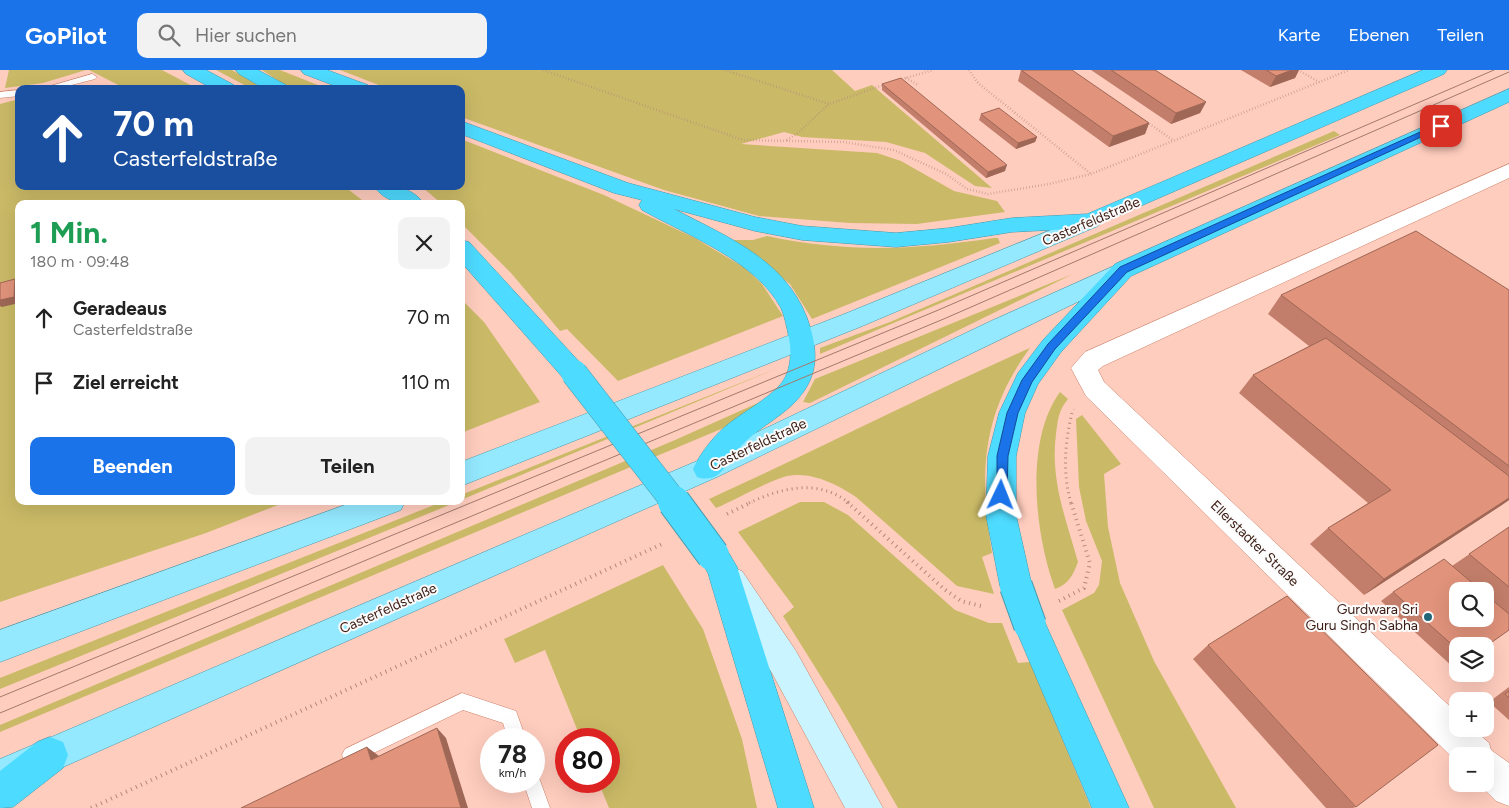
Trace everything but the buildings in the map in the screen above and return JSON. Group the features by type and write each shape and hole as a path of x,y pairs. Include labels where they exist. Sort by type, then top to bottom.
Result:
{"highway":[{"path":"192,70 220,85"},
{"path":"245,70 272,85"},
{"path":"310,70 350,85"},
{"name":"Casterfeldstraße","path":"1090,221 1438,70"},
{"name":"Casterfeldstraße","path":"1123,270 1509,95"},
{"path":"465,129 621,188 755,224 802,233 896,240 950,236 1012,225 1090,221"},
{"path":"621,188 753,263 775,282 793,308 802,340 802,368 796,382 774,408 739,432 707,469"},
{"path":"390,190 407,200"},
{"path":"404,190 413,200"},
{"path":"465,251 574,373 630,443 718,561 796,808"},
{"path":"1111,808 1041,613 1016,586 1001,515 1002,456 1012,413 1027,380 1052,346 1123,270"},
{"path":"0,794 50,755"}],"main road":[{"name":"Casterfeldstraße","path":"465,472 802,340 1090,221"},
{"name":"Casterfeldstraße","path":"0,777 707,469 1000,327 1123,270"},
{"path":"0,646 380,505"}],"street":[{"path":"1084,368 1094,360 1509,170"},
{"name":"Ellerstadter Straße","path":"1084,368 1095,389 1467,747"},
{"path":"718,561 784,662 865,808"},
{"path":"1494,774 1509,788"}],"lane":[{"path":"60,85 92,77"},
{"path":"0,95 15,93"},
{"path":"339,761 462,701 510,717 514,728"},
{"path":"536,793 541,808"}],"path":[{"path":"543,70 743,140 843,142 894,150 946,174 967,189 988,194 1048,184 1091,174 1349,70"},
{"path":"725,70 829,104"},
{"path":"898,81 933,70"},
{"path":"969,70 978,83 1091,174"},
{"path":"1298,70 1320,82"},
{"path":"906,78 918,85"},
{"path":"786,140 798,133 829,104 890,83"},
{"path":"1143,119 1174,142"},
{"path":"1041,613 1084,588 1090,563 1067,489 1065,461 1066,435 1084,368"},
{"path":"721,517 793,486 812,486 832,492 846,501 944,589 961,600 988,607"},
{"path":"90,808 667,542"}],"shaded area":[{"path":"9,70 86,70 43,83 15,85 15,87 5,88"},
{"path":"89,70 162,70 190,85 118,85"},
{"path":"216,70 232,70 257,85 244,85"},
{"path":"262,70 280,70 318,85 285,85"},
{"path":"340,70 832,70 855,91 872,85 992,188 975,186 925,153 886,142 802,137 784,132 741,144 877,153 901,161 954,191 997,201 1005,212 917,224 850,223 759,216 664,190 465,118 465,85 379,85"},
{"path":"15,100 15,190 349,190 362,200 15,200 15,505 278,505 206,533 0,602 0,104"},
{"path":"1334,131 1340,135 820,354 820,348 890,322"},
{"path":"465,141 604,195 695,238 745,268 762,284 783,316 618,381 567,329 560,331 511,273 465,227 465,200 437,200 426,190 465,190"},
{"path":"767,236 825,245 880,248 936,245 994,238 998,238 1000,243 812,319 790,284 731,240 753,240"},
{"path":"1073,274 810,403 803,402 815,379"},
{"path":"465,303 484,322 540,402 465,431"},
{"path":"1030,348 1002,397 993,421 988,446 985,471 988,524 992,553 982,557 994,594 957,586 856,497 841,488 814,477 805,475 787,476 716,508 709,499 949,385"},
{"path":"778,368 465,498 465,493"},
{"path":"1060,392 1068,399 1060,412 1058,420 1055,467 1060,499 1078,562 1070,578 1055,589 1042,542 1036,489 1037,462 1041,436 1049,412"},
{"path":"767,399 733,424 0,732 0,725 675,440"},
{"path":"1082,415 1121,464 1104,474 1108,527 1120,583 1154,661 1236,808 1154,808 1062,610 1094,593 1099,585 1102,561 1086,521 1079,487 1076,419"},
{"path":"800,502 824,502 848,515 955,610 989,623 1002,623 1018,663 1030,662 1091,808 898,808 840,707 783,616 794,607 738,532"},
{"path":"434,505 449,505 0,689 0,678"},
{"path":"663,565 703,629 742,739 757,808 609,808 603,793 620,793 620,728 577,728 545,650 515,663 504,639"}],"tram line":[{"path":"0,697 936,311 1494,70"},
{"path":"0,713 946,318 1509,72"}],"place":[{"name":"Gurdwara Sri Guru Singh Sabha","path":"1428,617"}],"route":[{"path":"1001,495 1002,456 1012,413 1027,380 1052,346 1123,270 1441,126"}]}
